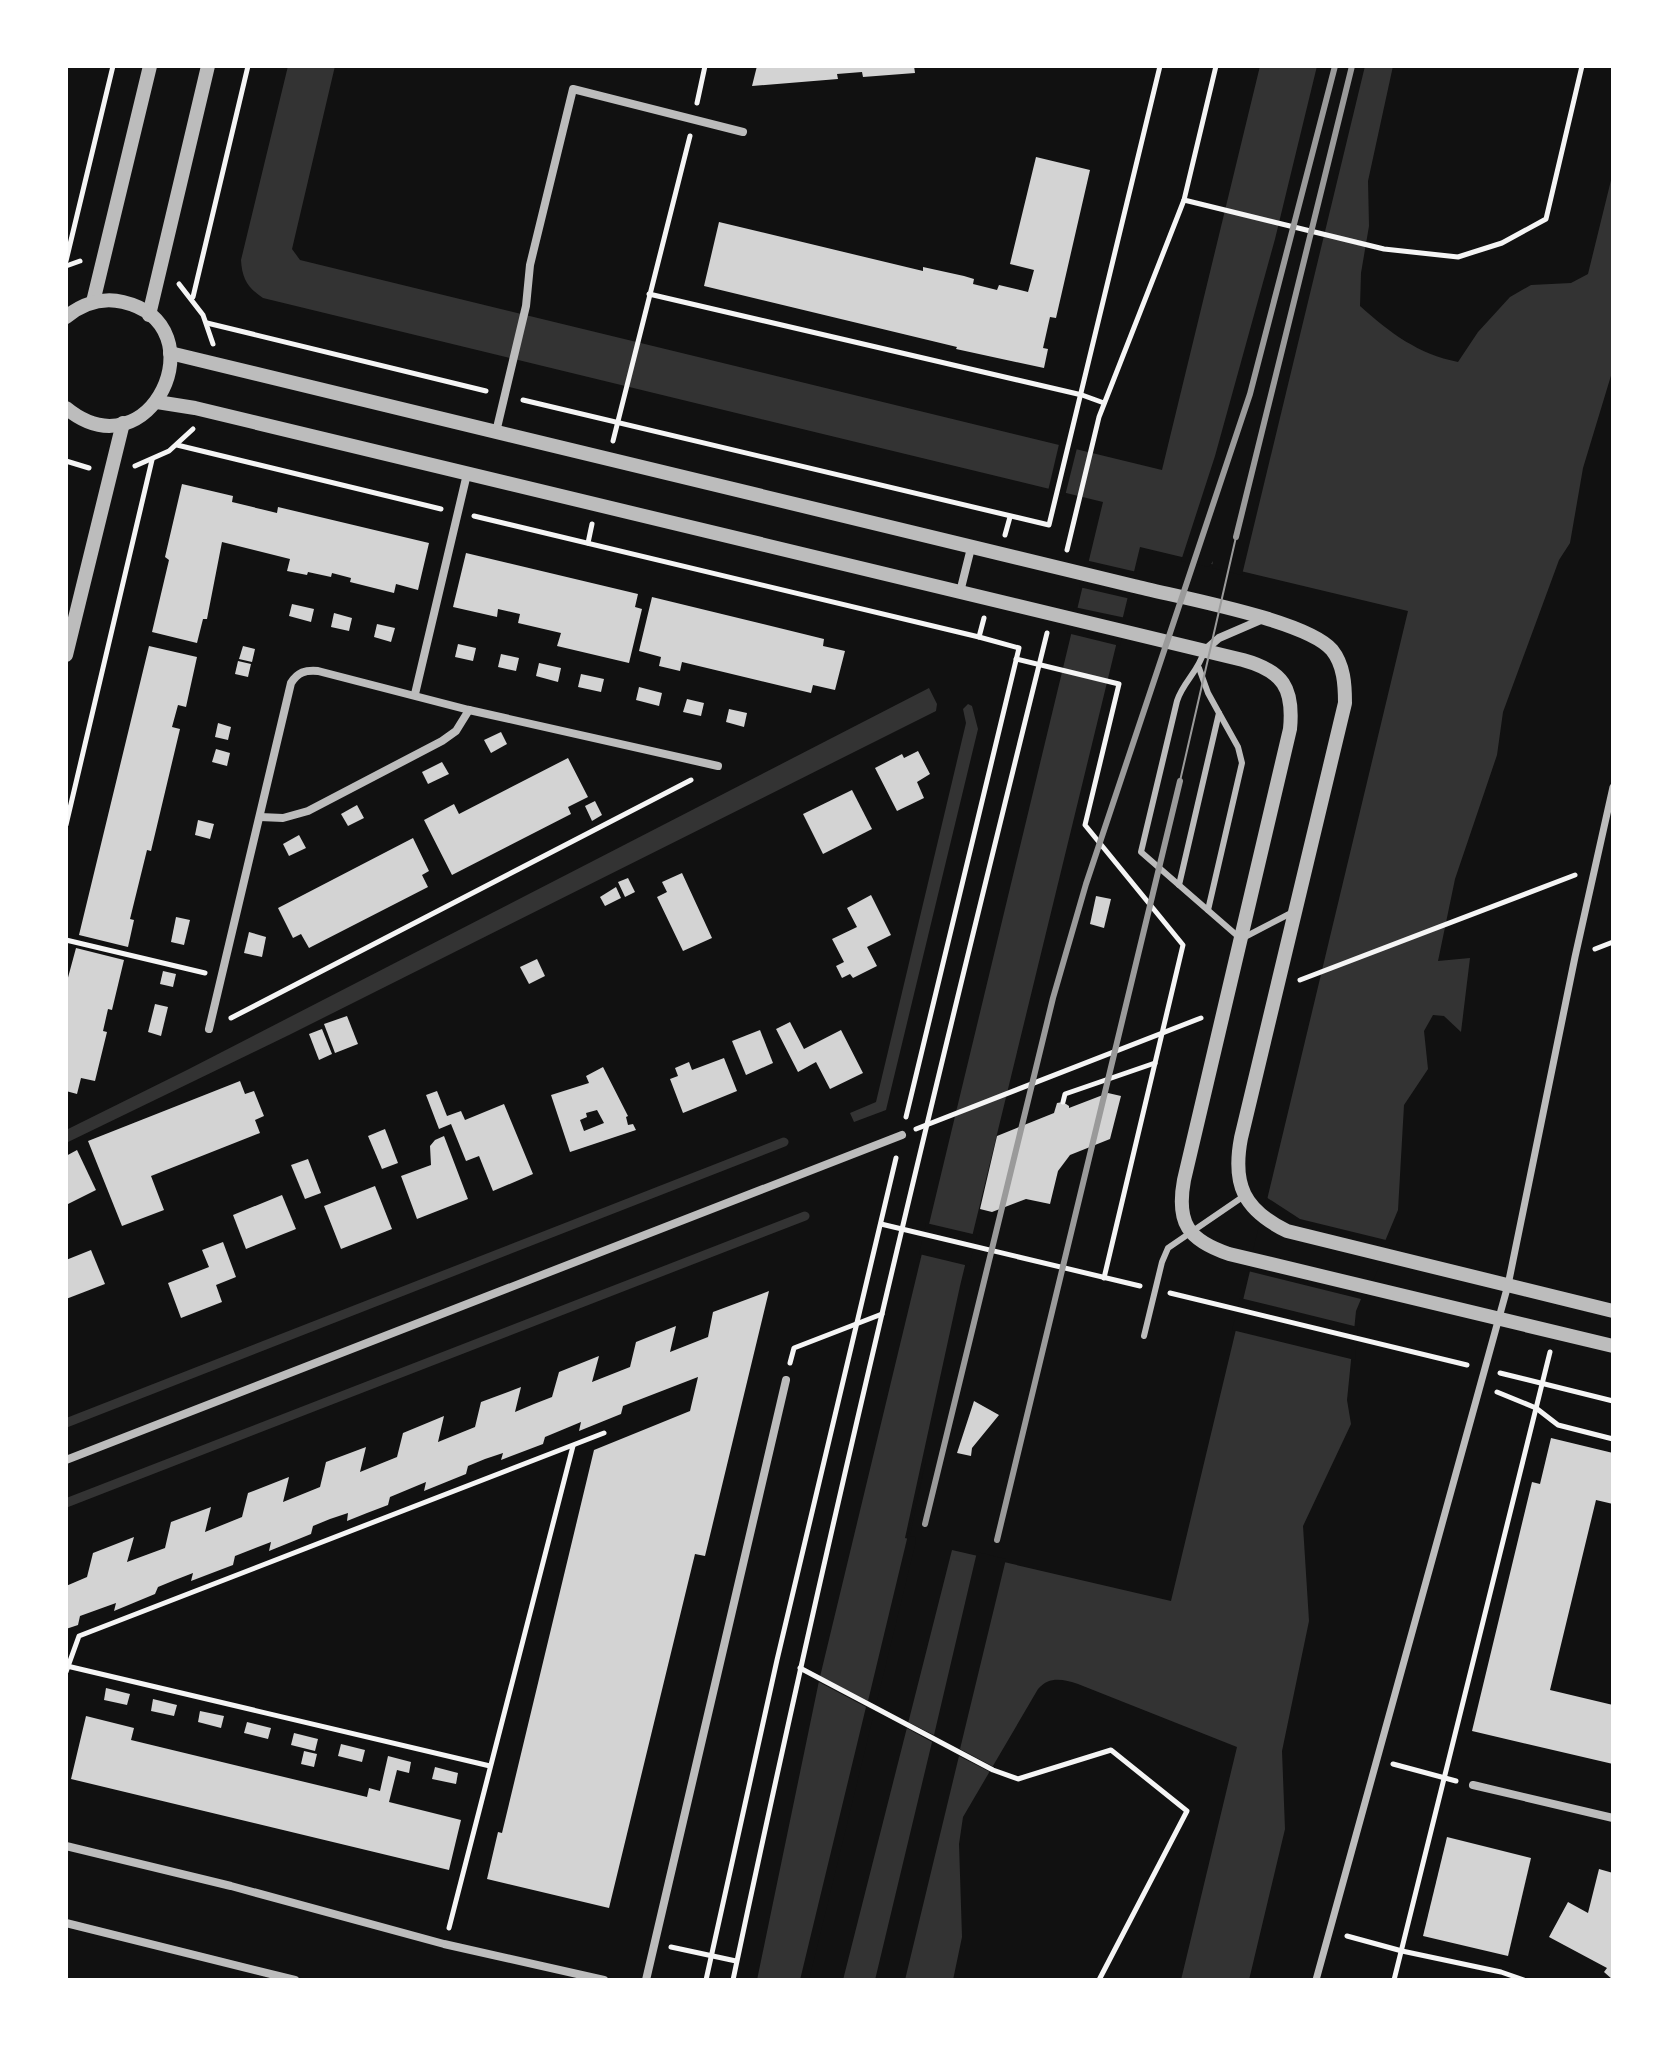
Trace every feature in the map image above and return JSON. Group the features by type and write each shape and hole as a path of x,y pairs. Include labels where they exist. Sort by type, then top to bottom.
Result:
{"street":[{"path":"93,302 150,66"},
{"path":"149,315 208,66"},
{"path":"495,433 526,306 530,265 573,89 743,132"},
{"path":"66,317 93,302 110,300 127,303 149,315 161,328 170,353 169,379 157,402 138,418 123,423 93,423 66,408"},
{"path":"170,353 1134,586 1264,619 1318,638 1334,653 1344,681 1345,703 1239,1150 1239,1175 1244,1196 1261,1216 1287,1231 1613,1311"},
{"path":"157,402 195,408 1255,663 1273,672 1286,687 1292,706 1290,729 1181,1193 1181,1215 1190,1232 1205,1245 1251,1259 1613,1346"},
{"path":"66,655 123,423"},
{"path":"415,694 467,474"},
{"path":"960,593 971,548"},
{"path":"1204,651 1219,638 1264,619"},
{"path":"209,1029 291,683 296,674 306,670 318,671 469,710 718,766"},
{"path":"260,817 283,818 308,811 442,741 456,731 469,710"},
{"path":"1316,1980 1508,1285 1613,787"},
{"path":"66,1460 902,1135"},
{"path":"646,1980 786,1380"},
{"path":"1473,1785 1613,1818"},
{"path":"66,1846 231,1886 444,1944 604,1980"},
{"path":"66,1923 295,1980"}],"lane":[{"path":"1204,651 1199,668 1180,694 1141,852 1241,939 1296,910"},
{"path":"1199,668 1208,693 1238,747 1241,770 1208,910"},
{"path":"1179,885 1219,713"},
{"path":"1144,1336 1166,1252 1244,1196"}],"path":[{"path":"104,257 66,264 113,66"},
{"path":"159,270 193,298 248,66"},
{"path":"624,396 705,66"},
{"path":"207,323 1049,525 1160,66"},
{"path":"1063,569 1096,429 1184,200 1216,66"},
{"path":"1184,200 1384,249 1458,257 1502,243 1546,219 1582,66"},
{"path":"649,294 1082,395 1104,403"},
{"path":"177,445 1019,648 777,1660 706,1980"},
{"path":"66,825 152,460"},
{"path":"1000,554 1010,517"},
{"path":"979,637 988,600"},
{"path":"733,1980 800,1668 1051,615"},
{"path":"1016,659 1117,683 1085,825 1183,945 1104,1278"},
{"path":"209,1029 718,766"},
{"path":"1276,989 1596,867"},
{"path":"66,940 222,977"},
{"path":"928,1125 1224,1009"},
{"path":"1063,1102 1065,1094 1155,1063"},
{"path":"881,1224 1613,1401"},
{"path":"786,1380 794,1348 883,1314"},
{"path":"1394,1980 1554,1332"},
{"path":"1482,1385 1536,1408 1558,1425 1613,1439"},
{"path":"490,1766 67,1669 79,1636 604,1433"},
{"path":"444,1944 573,1446"},
{"path":"800,1668 993,1770 1018,1779 1111,1750 1187,1811 1099,1980"},
{"path":"1376,1760 1473,1785"},
{"path":"1329,1931 1524,1980"},
{"path":"655,1943 736,1961"}],"shaded area":[{"path":"288,66 335,66 292,249 300,260 1162,470 1260,66 1393,66 1368,181 1369,226 1361,273 1360,306 1405,341 1430,354 1458,362 1478,332 1510,297 1531,285 1571,283 1588,274 1613,172 1613,369 1583,468 1570,543 1559,560 1503,712 1497,755 1455,879 1438,961 1470,958 1461,1032 1444,1016 1433,1015 1424,1031 1428,1069 1404,1105 1398,1210 1356,1311 1347,1400 1351,1424 1303,1526 1309,1621 1282,1751 1285,1829 1249,1980 1181,1980 1237,1747 1078,1684 1056,1680 1038,1689 963,1817 959,1844 962,1937 953,1980 843,1980 952,1550 1171,1601 1408,611 1140,547 960,1286 905,1538 912,1540 805,1980 757,1980 819,1681 1103,502 263,298 247,282 241,260"},
{"path":"929,688 937,704 936,711 289,1035 66,1143 66,1130"},
{"path":"968,704 972,706 978,729 886,1110 854,1122 850,1113 876,1102 966,723 963,709"}],"pier":[{"path":"1317,66 1365,66 1242,575 1212,568 1213,561 1209,567 1181,561 1215,456 1275,239"},
{"path":"1060,440 1078,444 1065,496 1048,491"},
{"path":"1085,560 1137,572 1131,599 1079,587"},
{"path":"1074,607 1126,618 1120,646 1067,633"},
{"path":"1266,1197 1300,1219 1390,1241 1365,1300 1248,1271"},
{"path":"926,1223 977,1235 969,1266 919,1254"},
{"path":"1240,1298 1358,1327 1355,1360 1232,1330"},
{"path":"926,1460 910,1536 915,1537 916,1541 809,1980 800,1980 866,1707 815,1680 816,1674 868,1701"},
{"path":"977,1552 1006,1559 960,1749 994,1767 992,1773 959,1756 905,1980 875,1980 932,1742 903,1726 904,1720 934,1735"}],"building":[{"path":"757,66 914,66 915,73 863,77 862,72 837,74 838,79 752,86"},
{"path":"1036,157 1090,170 1056,318 1050,317 1043,348 1048,349 1044,368 704,286 719,222 923,271 923,267 964,276 974,279 973,284 997,290 999,285 1028,292 1034,270 1010,264"},
{"path":"182,484 233,496 232,502 277,513 278,507 429,543 418,590 396,584 394,593 350,582 351,578 332,573 331,577 287,571 290,559 222,542 207,619 203,619 197,643 152,632"},
{"path":"466,553 638,594 635,607 642,609 629,663 557,646 561,633 518,623 520,614 498,609 497,617 453,607"},
{"path":"652,597 824,639 823,646 845,651 835,690 813,685 811,693 682,662 680,671 659,666 661,657 639,651"},
{"path":"292,604 314,609 311,622 289,616"},
{"path":"334,613 352,618 349,631 331,627"},
{"path":"377,624 395,628 391,642 374,637"},
{"path":"458,644 476,648 473,661 455,657"},
{"path":"149,646 197,657 186,707 178,705 172,727 180,729 151,851 147,850 130,919 134,920 128,947 79,935"},
{"path":"243,646 255,649 252,662 239,659"},
{"path":"501,654 519,658 516,671 498,667"},
{"path":"238,661 251,664 248,677 235,674"},
{"path":"539,663 561,668 558,682 536,676"},
{"path":"581,674 604,679 601,692 578,687"},
{"path":"639,687 662,693 659,706 636,700"},
{"path":"687,699 704,703 701,716 683,712"},
{"path":"729,709 747,713 744,727 726,722"},
{"path":"218,723 231,727 228,740 215,737"},
{"path":"501,732 507,744 491,753 484,740"},
{"path":"216,749 230,753 227,766 212,762"},
{"path":"918,751 930,774 917,782 924,798 897,811 875,768 902,754 904,758"},
{"path":"568,758 588,797 568,807 571,814 452,875 424,820 454,804 459,814"},
{"path":"442,762 449,774 428,784 422,772"},
{"path":"852,790 872,829 823,854 803,814"},
{"path":"595,801 602,815 592,821 585,806"},
{"path":"357,805 364,818 348,826 341,814"},
{"path":"198,820 214,824 210,839 195,835"},
{"path":"299,835 306,848 289,856 283,844"},
{"path":"413,838 429,871 422,875 428,887 309,948 301,934 293,938 278,908"},
{"path":"682,873 712,938 683,951 657,897 667,892 662,882"},
{"path":"628,878 635,892 625,897 618,882"},
{"path":"616,887 621,898 605,906 600,897"},
{"path":"871,895 891,935 867,947 877,966 853,978 850,974 842,978 836,966 844,962 832,939 857,927 847,908"},
{"path":"1096,896 1111,899 1104,928 1090,924"},
{"path":"176,917 190,920 184,945 171,942"},
{"path":"249,932 266,937 262,957 244,953"},
{"path":"76,948 124,960 112,1010 108,1009 103,1031 107,1032 95,1081 81,1078 77,1094 66,1091 66,985"},
{"path":"537,959 545,976 529,984 520,967"},
{"path":"163,971 176,974 173,987 160,984"},
{"path":"155,1004 168,1007 161,1036 148,1032"},
{"path":"347,1016 358,1044 335,1053 324,1024"},
{"path":"790,1022 804,1049 841,1030 863,1073 830,1089 816,1062 798,1072 776,1029"},
{"path":"322,1029 332,1054 319,1060 309,1034"},
{"path":"760,1030 773,1063 746,1075 732,1041"},
{"path":"724,1058 737,1091 683,1113 670,1079 678,1076 675,1068 689,1062 692,1070"},
{"path":"603,1067 628,1116 628,1125 633,1124 636,1130 570,1152 551,1095 589,1083 586,1076","holes":["597,1110 604,1123 584,1131 580,1120 587,1117 586,1113"]},
{"path":"240,1081 245,1094 254,1091 264,1116 255,1120 260,1133 151,1176 164,1210 122,1226 88,1141"},
{"path":"437,1091 447,1116 461,1111 465,1120 504,1104 533,1174 493,1191 479,1156 466,1161 451,1124 439,1129 426,1095"},
{"path":"1108,1093 1121,1096 1110,1139 1070,1155 1058,1171 1050,1204 1026,1199 992,1212 980,1209 997,1136 1054,1113 1057,1103 1063,1102 1069,1108"},
{"path":"385,1129 398,1163 382,1169 368,1136"},
{"path":"444,1136 468,1199 417,1219 401,1176 431,1165 430,1146"},
{"path":"77,1150 96,1190 66,1205 66,1156"},
{"path":"308,1159 321,1193 305,1199 291,1165"},
{"path":"375,1186 392,1229 341,1249 324,1206"},
{"path":"282,1195 296,1229 246,1249 233,1215"},
{"path":"223,1242 236,1277 216,1285 222,1302 181,1318 168,1283 209,1267 202,1250"},
{"path":"91,1250 105,1284 66,1299 66,1260"},
{"path":"769,1291 705,1556 695,1554 609,1908 487,1879 498,1832 502,1833 594,1450 690,1411 698,1377 623,1406 621,1414 579,1431 581,1422 545,1437 543,1444 501,1460 503,1453 468,1466 466,1474 424,1491 426,1482 390,1497 388,1505 347,1521 348,1513 313,1526 311,1534 269,1551 271,1542 235,1556 233,1565 191,1581 193,1573 158,1587 155,1594 114,1611 116,1603 80,1616 78,1625 66,1629 66,1586 87,1577 93,1553 134,1537 127,1562 165,1548 171,1522 211,1507 205,1532 242,1517 248,1493 289,1477 283,1502 320,1487 326,1462 366,1447 360,1472 397,1457 403,1433 444,1416 438,1442 475,1427 481,1402 521,1387 515,1412 552,1397 559,1372 599,1356 592,1382 630,1367 636,1342 676,1326 670,1352 708,1337 713,1312"},
{"path":"974,1401 999,1415 972,1448 971,1456 957,1453"},
{"path":"1551,1438 1613,1453 1613,1504 1596,1500 1550,1690 1613,1705 1613,1764 1472,1731 1532,1482 1540,1484"},
{"path":"106,1688 130,1694 127,1705 104,1700"},
{"path":"153,1699 177,1705 174,1716 151,1711"},
{"path":"200,1711 224,1716 221,1728 198,1722"},
{"path":"86,1716 134,1728 131,1740 367,1797 369,1788 380,1791 388,1756 411,1762 409,1773 397,1770 389,1802 461,1820 449,1870 71,1779"},
{"path":"247,1722 271,1728 268,1739 244,1733"},
{"path":"294,1733 318,1739 315,1751 291,1745"},
{"path":"341,1744 365,1750 362,1762 338,1756"},
{"path":"304,1751 317,1754 314,1767 301,1764"},
{"path":"435,1767 458,1773 456,1784 432,1779"},
{"path":"1447,1837 1531,1858 1508,1956 1423,1936"},
{"path":"1599,1869 1613,1873 1613,1980 1604,1972 1607,1968 1549,1937 1568,1902 1588,1913"}],"waterway":[{"path":"66,1423 784,1142"},
{"path":"66,1503 805,1216"}],"tram line":[{"path":"1180,781 1236,537"}],"railway":[{"path":"925,1524 1053,998 1086,884 1250,394 1335,66"},
{"path":"1236,537 1352,66"},
{"path":"997,1540 1180,781"}]}
